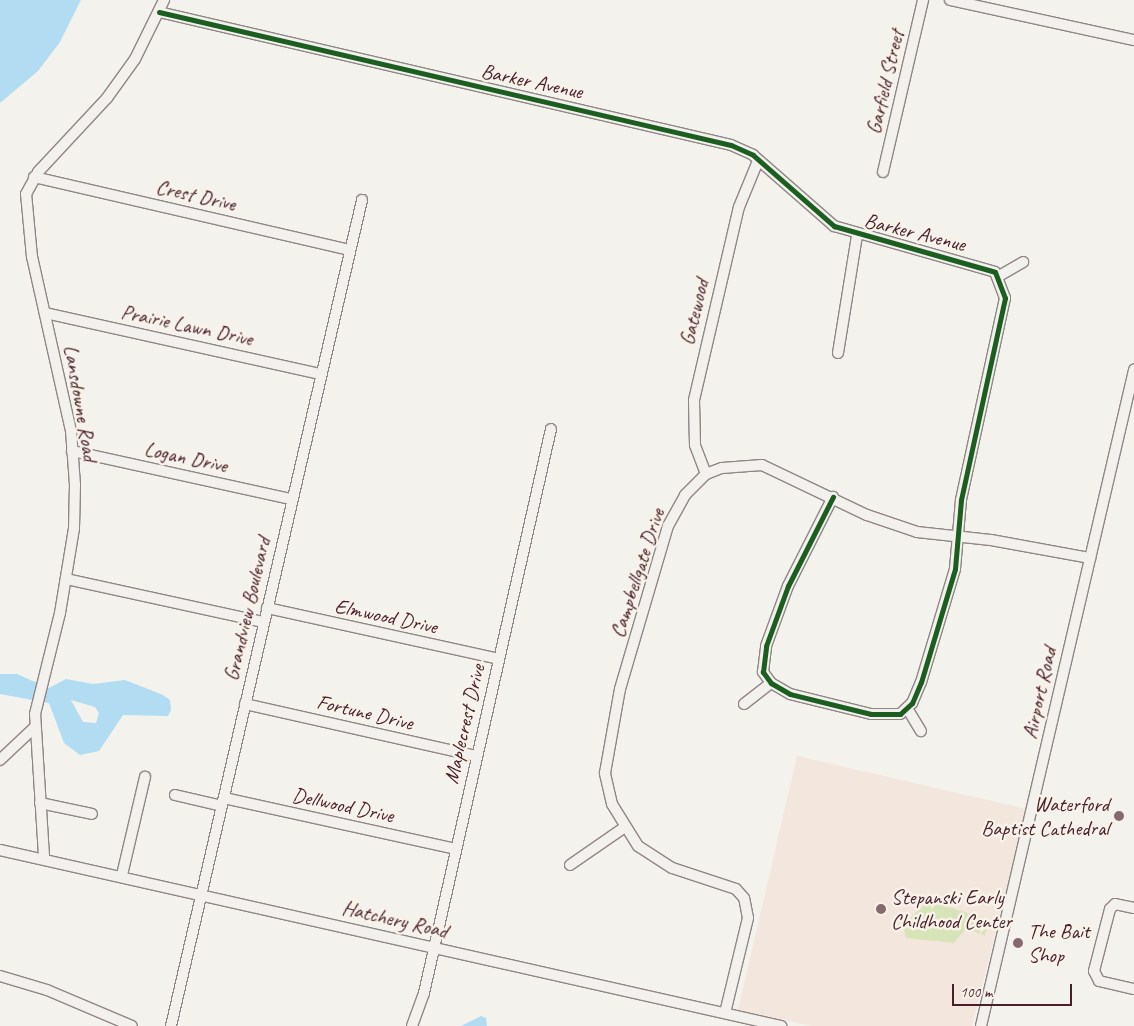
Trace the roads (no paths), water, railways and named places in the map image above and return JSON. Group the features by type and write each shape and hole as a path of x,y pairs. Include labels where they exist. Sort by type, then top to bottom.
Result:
{"street":[{"name":"Lansdowne Road","path":"44,856 35,727 37,702 66,579 74,528 72,451 25,214 26,194 34,177 107,98 135,59 164,0"},
{"name":"Garfield Street","path":"883,172 923,0"},
{"path":"950,0 1134,40"},
{"name":"Barker Avenue","path":"159,12 731,145 758,161 834,226 858,236 982,265 999,276"},
{"name":"Gatewood","path":"706,474 695,445 694,400 739,208 758,161"},
{"name":"Crest Drive","path":"34,177 350,250"},
{"name":"Grandview Boulevard","path":"171,1026 362,200"},
{"path":"838,353 858,236"},
{"path":"833,497 788,586 766,646 763,672 771,683 790,694 871,714 892,716 907,708 936,640 955,569 957,537 1005,298 999,276 1023,262"},
{"name":"Prairie Lawn Drive","path":"45,313 321,374"},
{"name":"Airport Road","path":"981,1026 1133,376"},
{"name":"Maplecrest Drive","path":"412,1026 433,946 551,429"},
{"name":"Logan Drive","path":"72,451 292,499"},
{"path":"706,474 762,465 890,524 957,537 1090,558"},
{"name":"Campbellgate Drive","path":"706,474 685,495 668,526 611,725 605,773 612,804 638,846 654,858 696,878 736,889 744,898 748,918 726,1013"},
{"path":"66,579 263,622"},
{"name":"Elmwood Drive","path":"267,608 498,659"},
{"path":"744,704 771,683"},
{"name":"Fortune Drive","path":"245,704 476,756"},
{"path":"907,708 921,731"},
{"path":"0,760 35,727"},
{"path":"122,875 145,777"},
{"name":"Dellwood Drive","path":"175,795 223,802 455,849"},
{"path":"40,803 92,814"},
{"path":"570,865 625,827"},
{"name":"Hatchery Road","path":"1,849 44,856 202,894 781,1026"},
{"path":"1134,908 1115,904 1110,909 1094,971 1099,981 1134,989"},
{"path":"0,976 47,990 132,1026"}],"water":[{"path":"0,0 81,0 60,42 38,71 0,103"},
{"path":"0,674 17,674 49,688 66,679 93,684 125,680 163,695 170,700 171,710 168,716 123,715 99,751 80,755 64,743 49,703 0,694","holes":["71,700 95,707 99,713 96,723 83,722"]},
{"path":"481,1016 486,1018 487,1026 461,1026"}],"place":[{"name":"Waterford Baptist Cathedral","path":"1119,816"},
{"name":"Stepanski Early Childhood Center","path":"881,909"},
{"name":"The Bait Shop","path":"1018,943"}]}
